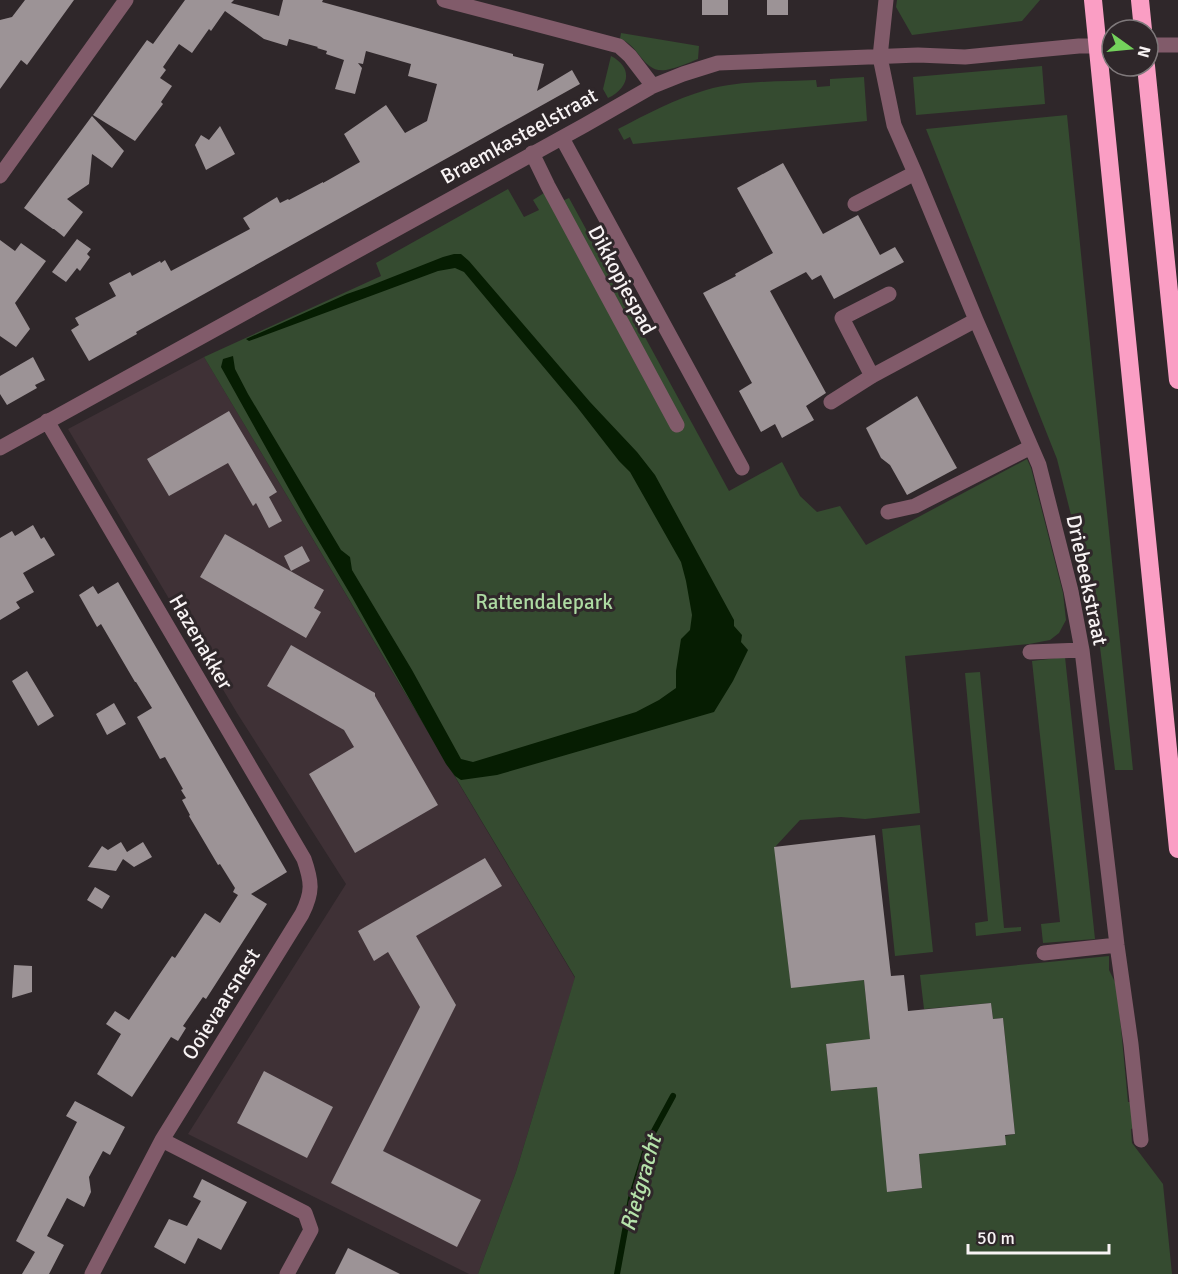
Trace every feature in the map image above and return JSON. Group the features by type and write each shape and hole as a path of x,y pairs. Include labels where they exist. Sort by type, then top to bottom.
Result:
{"highway":[{"path":"1093,0 1178,849"},
{"path":"1140,0 1142,18"},
{"path":"1147,78 1178,380"}],"street":[{"path":"0,176 126,0"},
{"path":"444,0 619,46 630,56 653,86"},
{"name":"Driebeekstraat","path":"886,0 880,57 894,125 1039,465 1069,580 1082,650 1141,1140"},
{"path":"1160,45 1178,45"},
{"name":"Braemkasteelstraat","path":"0,448 653,86 683,74 718,63 918,55 965,57 1100,46"},
{"path":"562,138 742,468"},
{"name":"Dikkopjespad","path":"532,153 677,425"},
{"path":"855,204 915,173"},
{"path":"872,376 842,318 889,294"},
{"path":"831,402 872,376 976,320"},
{"name":"Hazenakker","path":"47,421 304,859 310,875 311,888"},
{"path":"888,512 915,506 1031,447"},
{"path":"1030,652 1082,650"},
{"name":"Ooievaarsnest","path":"92,1274 162,1140 302,914 311,888"},
{"path":"1044,953 1117,945"},
{"path":"162,1140 305,1213 311,1230 287,1274"}],"shaded area":[{"path":"454,254 461,254 469,261 655,475 734,620 734,626 742,635 741,642 748,650 714,712 497,775 461,780 446,764 308,523 221,367 223,359 233,356 235,369 248,394 341,550 350,557 352,570 412,670 461,759 473,762 636,712 676,688 681,639 690,630 692,615 681,562 630,472 464,272 455,268 438,271 249,341 246,339 347,294"},
{"path":"204,357 575,978 516,1172 478,1274 469,1274 188,1134 346,884 237,713 68,429"}],"green space":[{"path":"897,0 1040,0 1022,21 912,35 896,7"},
{"path":"621,33 699,46 698,59 666,70 652,68 632,47 620,39"},
{"path":"611,56 623,66 626,78 621,89 608,98 603,89"},
{"path":"1042,66 1045,104 916,115 913,77"},
{"path":"864,77 867,121 633,144 630,137 624,140 618,129 672,102 719,87 747,83 816,80 817,87 830,86 830,79"},
{"path":"1067,115 1133,770 1115,770 1100,647 1089,587 1057,459 926,129"},
{"name":"Rattendalepark","path":"508,189 524,217 539,210 533,200 544,193 553,205 569,198 729,491 782,462 800,496 817,512 840,506 866,545 1027,459 1063,593 1066,620 1059,633 1050,640 905,656 920,813 865,819 841,817 800,820 775,847 791,987 864,980 872,1057 856,1041 826,1044 831,1091 860,1089 858,1067 875,1065 888,1192 922,1188 919,1154 1015,1134 1003,1018 993,1019 991,1003 924,1009 920,975 1109,956 1109,970 1117,986 1128,1102 1131,1102 1134,1128 1131,1129 1132,1143 1163,1184 1172,1274 478,1274 516,1172 575,977 204,357 381,276 376,263"},
{"path":"1065,657 1095,939 1043,943 1041,924 1060,922 1032,661"},
{"path":"980,672 1004,928 1021,927 1021,931 976,936 975,923 988,921 965,673"},
{"path":"920,825 933,952 895,956 882,829"}],"building":[{"path":"25,0 74,0 27,65 21,60 0,89 0,20 12,17"},
{"path":"185,0 234,0 231,3 279,16 283,0 323,0 322,2 544,64 537,91 572,70 580,84 136,332 137,334 89,361 71,330 79,325 75,318 116,296 109,283 130,272 132,276 165,260 171,271 250,229 243,218 277,197 280,203 289,200 360,162 344,134 386,105 405,133 427,121 437,84 408,76 411,64 366,51 363,64 358,63 362,68 355,94 335,89 344,60 326,54 327,51 318,47 289,39 287,46 264,39 225,11 192,53 179,44 163,67 166,70 160,78 172,86 161,102 163,104 135,141 93,115 147,40 153,44"},
{"path":"702,0 728,0 728,15 702,15"},
{"path":"767,0 788,0 788,15 767,15"},
{"path":"92,116 124,151 112,168 92,154 89,184 67,199 83,212 64,237 24,208"},
{"path":"220,126 235,154 206,170 195,145 201,135 209,140"},
{"path":"783,163 823,234 858,215 880,255 895,247 904,262 834,299 821,275 812,280 806,272 770,291 826,393 806,406 814,420 782,438 775,424 761,432 739,391 752,383 703,293 773,253 737,188"},
{"path":"77,239 91,249 87,254 90,257 80,271 77,268 66,282 52,272"},
{"path":"0,240 15,251 21,243 46,261 15,303 30,329 16,347 0,336"},
{"path":"33,357 45,380 35,385 37,388 7,405 0,394 0,376"},
{"path":"917,396 957,468 907,495 890,465 881,458 866,428"},
{"path":"229,411 277,492 269,497 282,521 269,528 256,503 253,506 228,463 169,496 147,459"},
{"path":"33,525 41,539 44,537 55,555 23,573 34,592 16,602 20,608 0,620 0,538 12,531 15,536"},
{"path":"225,534 324,590 314,608 321,612 306,638 200,577"},
{"path":"302,546 310,561 291,571 284,556"},
{"path":"118,582 287,872 251,894 267,904 206,999 203,997 183,1026 186,1028 178,1041 171,1037 132,1097 97,1074 121,1034 106,1024 115,1011 129,1020 172,956 175,958 205,913 220,923 238,895 233,892 235,888 220,864 218,865 189,816 182,800 186,798 181,790 183,789 165,757 160,759 137,717 152,708 101,624 97,627 79,595 93,586 98,594"},
{"path":"291,645 375,693 438,805 355,853 309,774 354,747 344,730 267,686"},
{"path":"27,671 54,716 38,726 12,681"},
{"path":"114,703 126,724 107,735 96,714"},
{"path":"875,835 891,976 904,975 908,1011 991,1003 993,1019 1003,1018 1015,1134 1005,1135 1006,1145 919,1154 922,1188 887,1192 877,1087 831,1091 826,1044 870,1039 864,980 791,988 774,847"},
{"path":"121,842 127,852 143,842 152,857 134,867 123,859 116,871 88,867 102,846 108,850"},
{"path":"485,858 502,886 416,936 456,1005 383,1151 481,1200 457,1247 331,1183 420,1007 388,952 374,961 358,931"},
{"path":"95,887 110,896 102,909 87,900"},
{"path":"14,965 32,966 32,992 12,998"},
{"path":"264,1071 333,1107 307,1158 237,1123"},
{"path":"75,1101 125,1127 110,1155 103,1151 89,1177 91,1192 84,1207 67,1198 47,1236 64,1245 49,1274 22,1274 35,1252 16,1241 77,1122 66,1116"},
{"path":"202,1179 247,1202 221,1250 198,1238 185,1264 154,1247 169,1219 187,1226 201,1201 193,1197"},
{"path":"348,1248 400,1274 335,1274"}],"waterway":[{"name":"Rietgracht","path":"617,1274 631,1198 648,1142 673,1096"}]}
